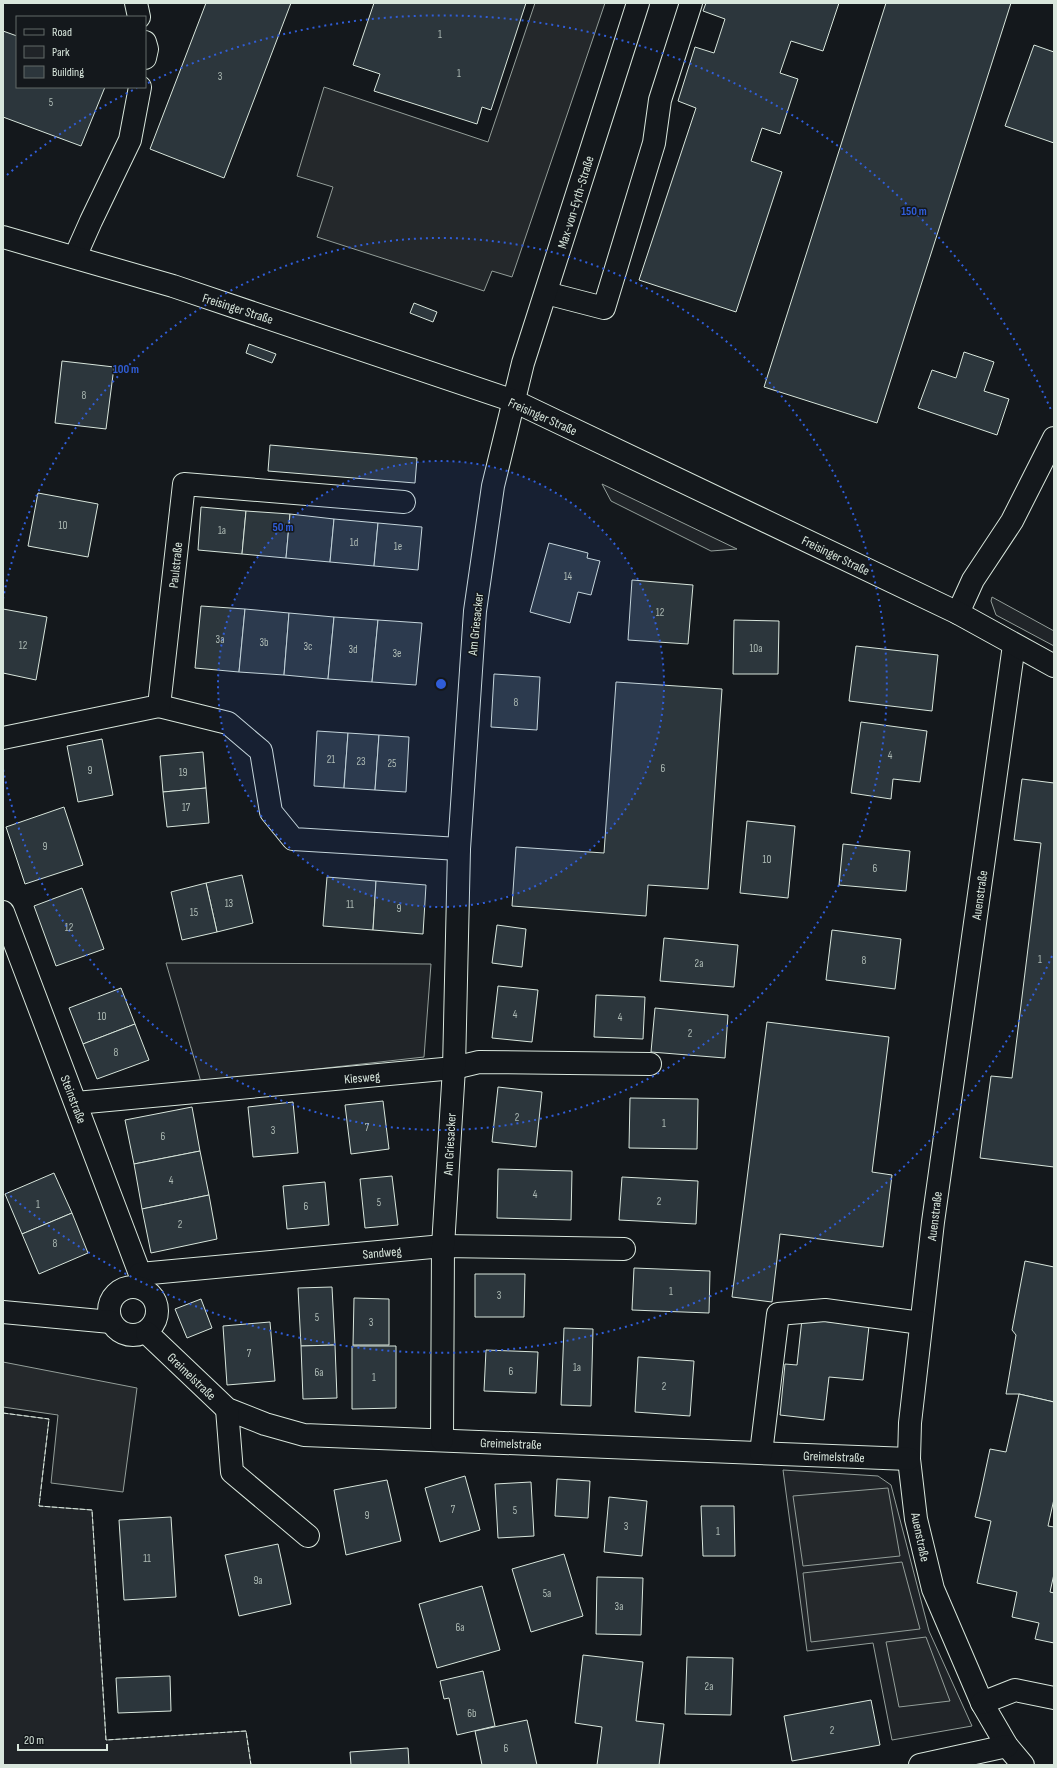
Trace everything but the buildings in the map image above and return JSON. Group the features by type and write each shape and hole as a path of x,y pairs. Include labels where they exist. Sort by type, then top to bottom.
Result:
{"street":[{"path":"136,3 139,16"},
{"name":"Max-von-Eyth-Straße","path":"514,401 523,363 638,3"},
{"path":"546,293 604,308 654,143 660,100 691,3"},
{"path":"75,257 90,221 130,140 140,88"},
{"name":"Freisinger Straße","path":"3,236 225,304 514,401 958,613 1054,666"},
{"name":"Am Griesacker","path":"442,1440 443,1246 454,1068 459,849 475,611 493,486 514,401"},
{"path":"958,613 973,580 1012,521 1054,438"},
{"name":"Paulstraße","path":"159,706 184,484 404,502"},
{"name":"Auenstraße","path":"1014,645 933,1222 910,1423 909,1459 916,1520 933,1589 982,1703 1007,1746 1023,1765"},
{"path":"3,738 159,706 228,723 261,750 271,812 293,839 459,849"},
{"name":"Steinstraße","path":"3,912 76,1103 139,1280"},
{"name":"Kiesweg","path":"76,1103 454,1068 479,1062 650,1064"},
{"name":"Sandweg","path":"139,1280 443,1246 624,1249"},
{"path":"139,1280 157,1304 156,1321 147,1333 133,1337 119,1332 111,1322 109,1306 116,1293 139,1280"},
{"path":"761,1453 778,1314 825,1310 921,1323"},
{"path":"3,1312 111,1322"},
{"name":"Greimelstraße","path":"147,1333 227,1409 264,1424 304,1435 909,1459"},
{"path":"227,1409 232,1472 308,1536"},
{"path":"982,1703 1015,1690 1054,1698"},
{"path":"920,1765 1007,1746"}],"green space":[{"path":"602,484 737,549 711,551 611,501"},
{"path":"992,597 1054,631 1054,646 996,615 991,601"},
{"path":"166,963 431,964 424,1057 201,1082"},
{"path":"3,1413 49,1419 39,1506 92,1510 106,1740 246,1731 251,1765 3,1765"},
{"path":"783,1470 878,1476 891,1485 929,1631 972,1726 892,1740 873,1643 807,1651"}],"shaded area":[{"path":"535,3 605,3 512,277 492,271 484,291 317,237 333,187 297,176 324,87 488,142"},
{"path":"3,1362 137,1388 123,1492 51,1483 58,1415 3,1407"},
{"path":"888,1488 900,1556 803,1566 793,1496"},
{"path":"902,1562 920,1629 811,1642 803,1573"},
{"path":"926,1637 950,1701 899,1707 886,1642"}],"fence":[{"path":"3,1413 49,1419 39,1506 92,1510 106,1740 246,1731 251,1765"}]}
